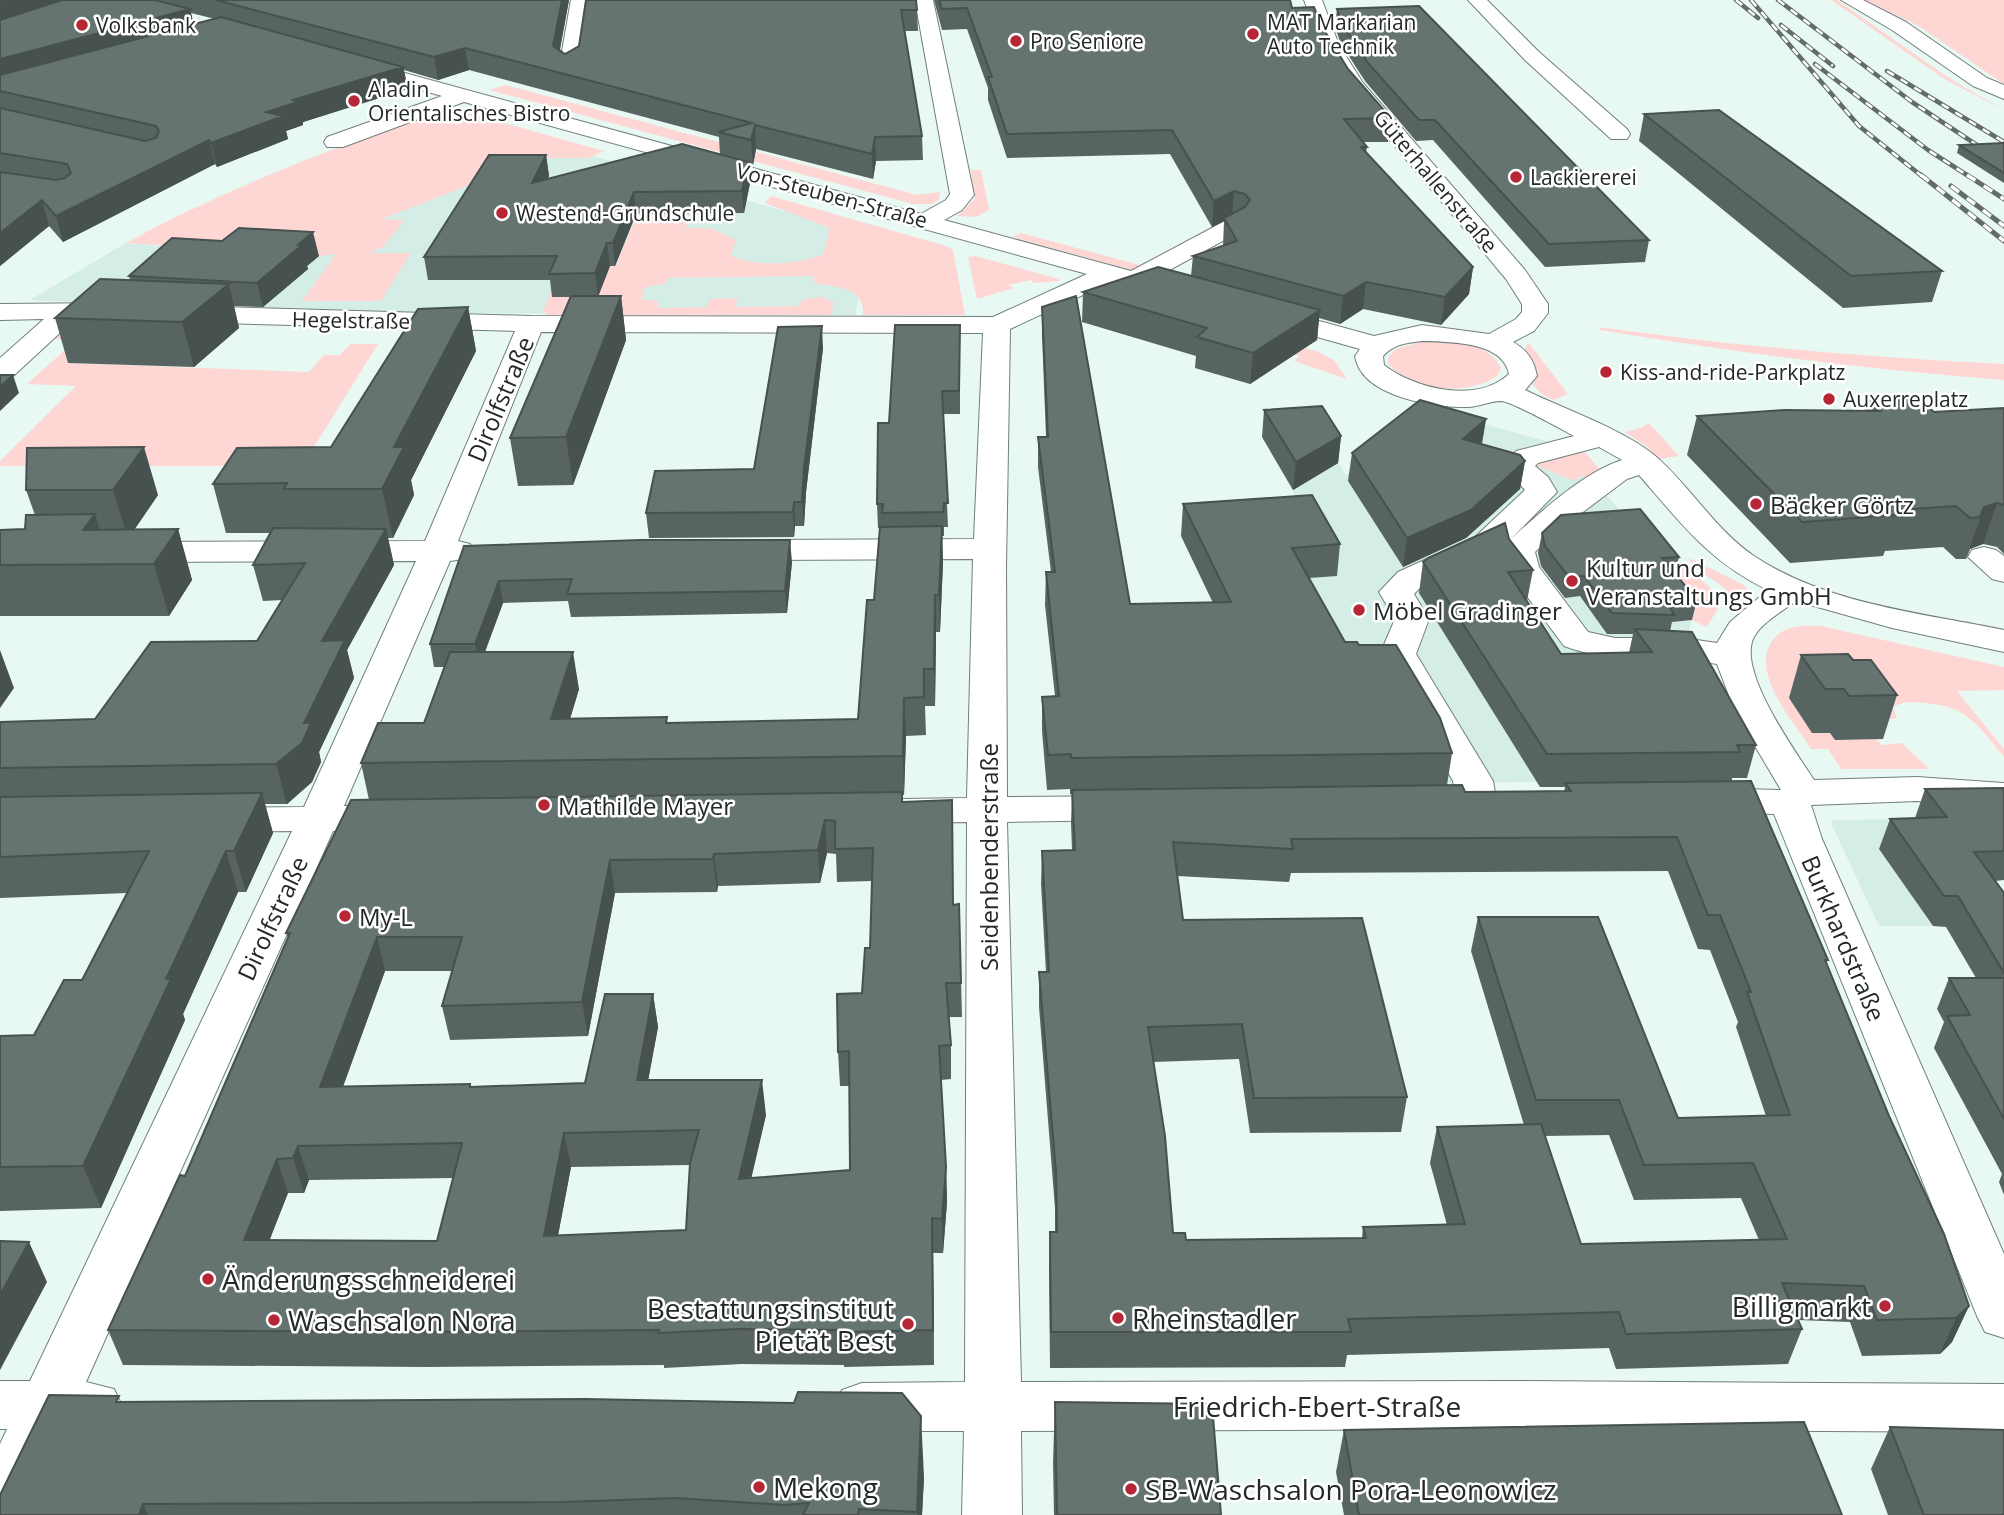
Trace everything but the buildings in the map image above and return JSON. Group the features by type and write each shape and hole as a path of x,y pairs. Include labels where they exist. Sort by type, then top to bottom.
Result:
{"street":[{"path":"569,68 580,0"},
{"path":"924,0 962,195 954,205 925,221"},
{"name":"Güterhallenstraße","path":"1312,0 1331,45 1355,86 1516,275 1535,304 1535,313 1525,324 1492,343"},
{"path":"1477,0 1552,75 1619,134"},
{"path":"1850,0 1899,26 1980,82 2004,93"},
{"name":"Von-Steuben-Straße","path":"332,59 1162,287"},
{"path":"335,142 463,95"},
{"path":"1008,320 1073,292 1123,276 1233,226"},
{"path":"0,311 35,289"},
{"path":"1243,308 1378,345"},
{"name":"Hegelstraße","path":"0,311 531,324 1008,320"},
{"path":"0,373 68,312"},
{"name":"Seidenbenderstraße","path":"992,1515 994,1406 987,810 989,549 1008,320"},
{"name":"Dirolfstraße","path":"0,1507 24,1405 318,820 437,551 531,324"},
{"path":"1422,333 1458,335 1492,343 1511,353 1524,370 1520,381 1504,391 1459,397 1407,390 1384,380 1371,368 1369,356 1378,345 1396,337 1422,333"},
{"path":"1504,391 1628,450 1645,464 1728,554 1791,589 1851,606 2004,641"},
{"path":"1477,804 1473,781 1398,654 1412,620 1396,592 1410,579 1487,544 1541,492 1539,483 1521,470 1520,462 1527,457 1604,437"},
{"path":"1645,464 1616,472 1544,526 1518,550 1523,568 1576,639 1617,650 1685,649 1731,656 1737,636 1745,627 1791,589"},
{"path":"713,550 989,549"},
{"path":"105,552 492,551"},
{"name":"Burkhardstraße","path":"1731,656 1740,686 1796,797 1823,888 2004,1316"},
{"path":"1672,800 1796,797 1917,789 2004,795"},
{"path":"1435,804 1519,803"},
{"path":"862,811 1155,807"},
{"path":"180,820 429,818"},
{"path":"24,1405 144,1406"},
{"name":"Friedrich-Ebert-Straße","path":"807,1407 2004,1408"}],"shaded area":[{"path":"1831,0 1837,0 1952,80 2004,110 1946,80"},
{"path":"1864,0 2004,0 2004,84 1917,25"},
{"path":"505,85 917,195 940,192 939,200 932,204 913,204 489,90"},
{"path":"443,109 458,110 604,151 589,158 502,158 492,176 382,219 405,220 384,246 370,253 411,253 381,301 302,301 336,254 319,256 126,243 203,204 282,170"},
{"name":"Westend-Grundschule","path":"517,134 871,236 855,315 294,312 30,300 126,243 160,246"},
{"path":"971,170 981,170 989,210 976,217 957,216 975,199"},
{"path":"771,196 953,250 965,315 863,315 863,306 855,294 840,288 815,284 813,276 668,278 665,284 645,287 642,299 658,301 659,308 707,307 710,299 737,298 736,307 798,306 804,299 822,297 833,302 832,315 547,315 543,311 555,282 598,297 610,266 616,266 637,214 689,213 686,228 710,228 736,240 731,256 742,260 777,263 823,255 830,228 765,203"},
{"path":"1021,233 1143,266 1135,271 1012,237"},
{"path":"975,256 1060,281 1034,283 1031,280 1008,285 1014,288 977,299 968,257"},
{"path":"1106,293 1316,351 1334,360 1347,379 1294,361 1300,356 1090,296"},
{"path":"1598,327 1801,350 2004,364 2004,380 1801,360 1600,330"},
{"path":"56,336 77,337 69,363 309,372 324,355 340,355 350,344 378,344 302,466 0,466 0,461 76,386 27,384 75,341 52,339"},
{"path":"1423,341 1467,344 1487,352 1501,368 1498,375 1486,382 1457,389 1425,385 1411,380 1388,363 1389,356 1396,349"},
{"path":"1528,342 1568,394 1553,400 1533,385 1524,351"},
{"name":"Möbel Gradinger","path":"1430,409 1585,452 1534,461 1592,479 1619,509 1658,578 1692,620 1688,637 1611,781 1372,784 1229,635 1181,536 1313,526 1262,437 1319,433 1346,475"},
{"path":"1649,423 1679,456 1659,459 1625,432"},
{"path":"1585,452 1600,470 1592,479 1580,476 1574,481 1534,464 1533,461"},
{"path":"1668,556 1708,585 1718,600 1718,607 1706,627 1692,620 1658,578"},
{"path":"1689,558 1744,585 1749,591 1749,600 1743,605 1739,603 1697,569"},
{"path":"1800,626 1821,626 2004,667 2004,690 1957,691 2004,749 2004,757 1979,727 1963,714 1941,705 1918,702 1893,707 1897,718 1812,733 1830,733 1835,740 1875,739 1882,745 1902,743 1929,769 1841,769 1828,749 1811,749 1785,711 1770,682 1766,667 1767,654 1772,641 1782,632"},
{"path":"1914,819 1880,849 1932,926 1879,926 1831,823 1833,820"}],"railway":[{"path":"1736,0 1758,18"},
{"path":"1751,0 1859,126 1923,177"},
{"path":"1778,0 1912,102 2004,163"},
{"path":"1781,25 1833,66"},
{"path":"1815,64 1928,150 1970,177"},
{"path":"1887,71 2004,142"},
{"path":"1921,175 2004,241"},
{"path":"1967,175 2004,199"},
{"path":"1951,186 2004,226"}],"place":[{"name":"Volksbank","path":"82,25"},
{"name":"MAT Markarian Auto Technik","path":"1253,34"},
{"name":"Pro Seniore","path":"1016,41"},
{"name":"Aladin Orientalisches Bistro","path":"354,101"},
{"name":"Lackiererei","path":"1516,177"},
{"name":"Westend-Grundschule","path":"502,213"},
{"name":"Kiss-and-ride-Parkplatz","path":"1606,372"},
{"name":"Auxerreplatz","path":"1829,399"},
{"name":"Bäcker Görtz","path":"1756,504"},
{"name":"Kultur und Veranstaltungs GmbH","path":"1572,581"},
{"name":"Möbel Gradinger","path":"1359,610"},
{"name":"Mathilde Mayer","path":"544,805"},
{"name":"My-L","path":"345,916"},
{"name":"Änderungsschneiderei","path":"208,1279"},
{"name":"Billigmarkt","path":"1885,1306"},
{"name":"Rheinstadler","path":"1118,1318"},
{"name":"Waschsalon Nora","path":"274,1320"},
{"name":"Bestattungsinstitut Pietät Best","path":"908,1324"},
{"name":"Mekong","path":"759,1487"},
{"name":"SB-Waschsalon Pora-Leonowicz","path":"1131,1489"}]}
